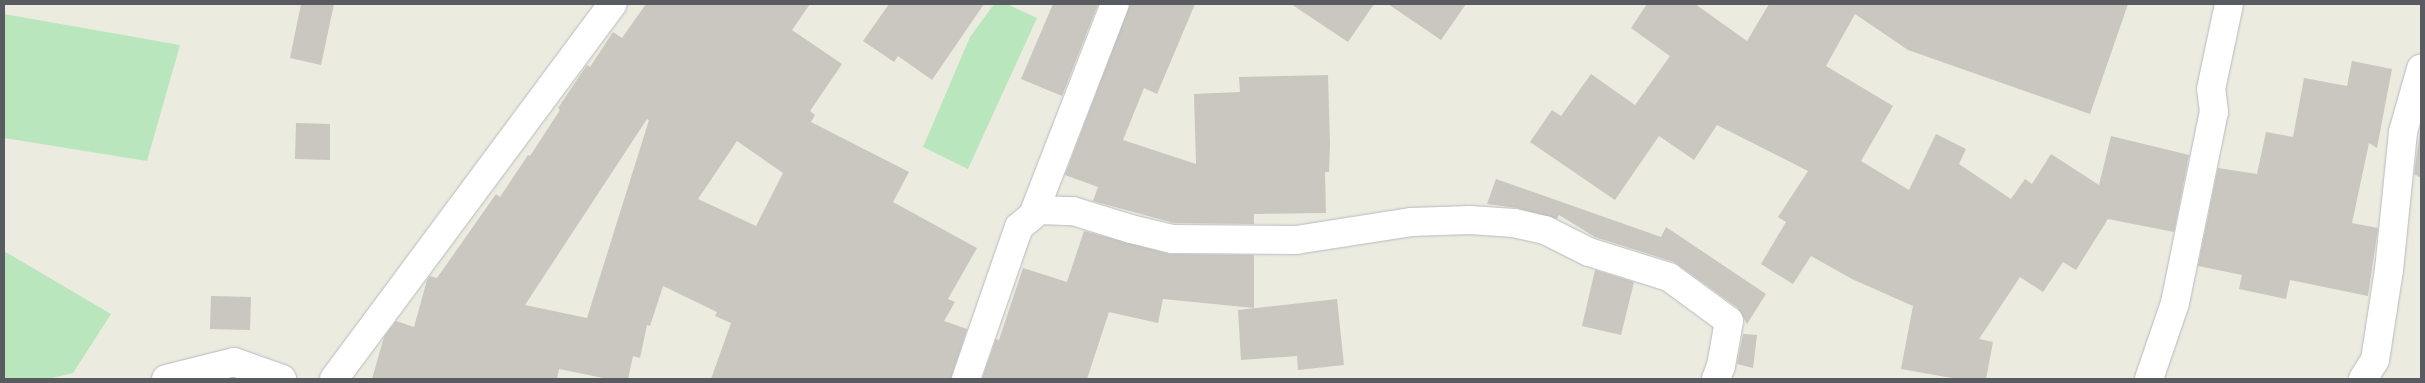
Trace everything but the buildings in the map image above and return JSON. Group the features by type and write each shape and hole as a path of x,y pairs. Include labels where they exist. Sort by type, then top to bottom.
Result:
{"street":[{"path":"334,379 612,4"},
{"path":"1033,215 1115,4"},
{"path":"2149,379 2175,303 2214,112 2211,89 2229,4"},
{"path":"2363,379 2375,360 2389,270 2403,132 2421,69"},
{"path":"966,379 1019,227 1039,210 1073,211 1131,229 1172,239 1296,240 1411,222 1470,220 1514,223 1545,230 1589,252 1669,277 1729,321 1721,366 1716,379"},
{"path":"166,379 234,362 282,379"}],"green space":[{"path":"994,4 1007,4 1037,18 968,169 923,147 970,37"},
{"path":"4,14 180,45 147,161 4,138"},
{"path":"4,251 111,314 73,373 48,379 4,379"}]}
